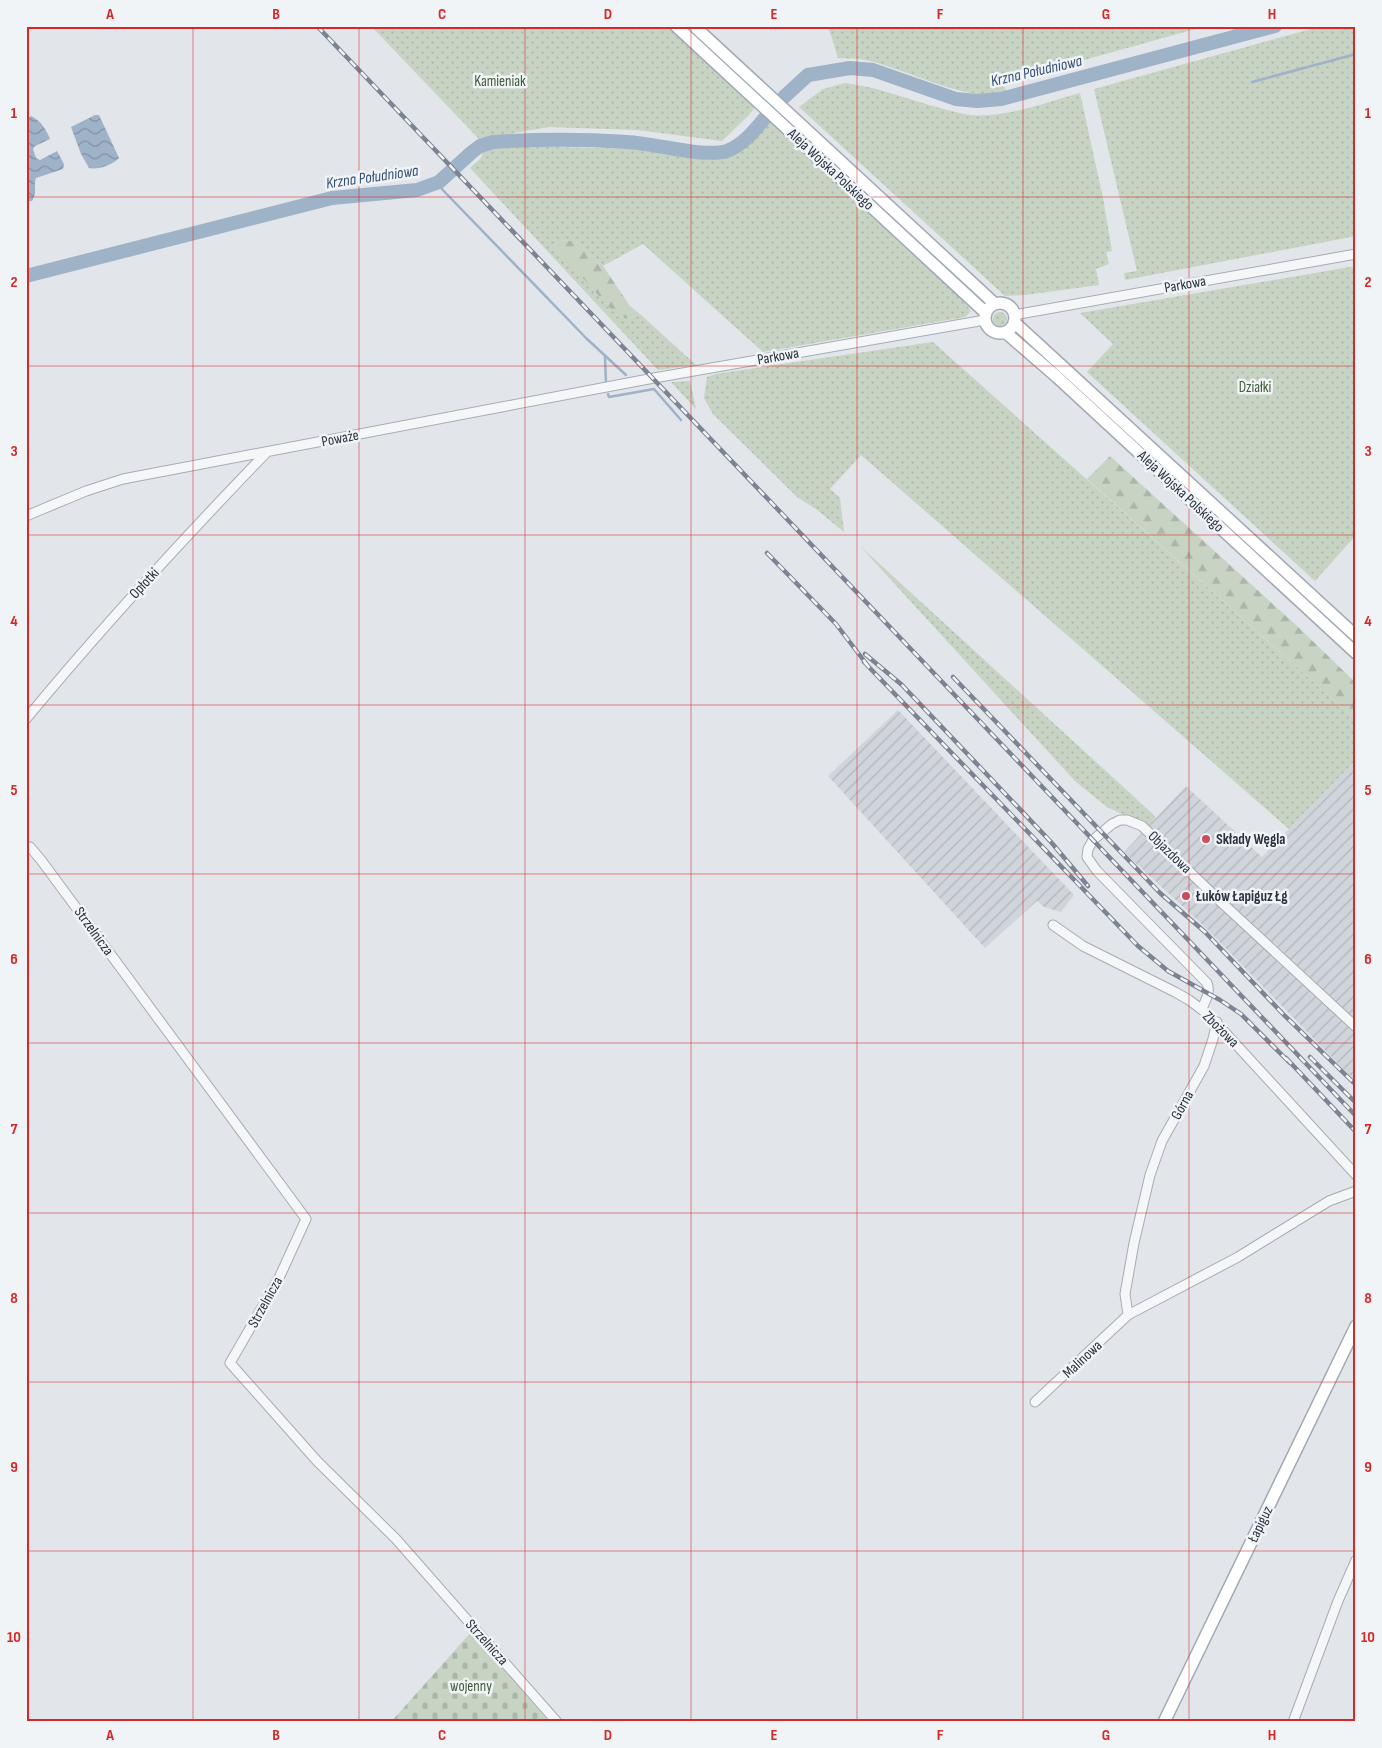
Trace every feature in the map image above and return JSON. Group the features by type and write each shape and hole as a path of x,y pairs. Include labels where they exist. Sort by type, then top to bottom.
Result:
{"main road":[{"name":"Aleja Wojska Polskiego","path":"676,26 985,316"},
{"name":"Aleja Wojska Polskiego","path":"694,26 995,304"},
{"path":"995,304 1007,306 1014,318 1010,329 1005,332 999,333 990,330 986,325 985,316 990,307 995,304"},
{"name":"Aleja Wojska Polskiego","path":"1014,318 1356,636"},
{"name":"Aleja Wojska Polskiego","path":"1005,332 1057,377 1356,653"},
{"name":"Łapiguz","path":"1164,1722 1356,1326"}],"street":[{"name":"Parkowa","path":"1014,318 1356,254"},
{"name":"Parkowa","path":"659,378 985,316"},
{"name":"Poważe","path":"26,516 86,491 124,479 659,378"},
{"name":"Opłotki","path":"26,719 65,671 137,590 220,499 267,451"},
{"name":"Objazdowa","path":"1202,1010 1209,989 1206,983 1097,871 1089,860 1087,853 1094,840 1116,822 1127,820 1146,828 1221,902 1356,1027"},
{"name":"Strzelnicza","path":"27,846 41,860 306,1219 279,1278 230,1363 317,1461 396,1539 557,1722"},
{"name":"Zbożowa","path":"1053,925 1083,946 1174,992 1217,1022 1356,1174"},
{"name":"Górna","path":"1128,1315 1125,1294 1126,1286 1147,1188 1162,1141 1204,1066 1217,1022"},
{"name":"Malinowa","path":"1035,1402 1128,1315 1238,1257 1329,1201 1356,1190"},
{"path":"1293,1722 1338,1601 1356,1560"}],"shaded area":[{"path":"898,710 1074,895 1061,912 1044,907 1037,901 985,948 828,776"},
{"path":"1356,760 1356,1082 1208,930 1124,852 1186,786 1262,857"}],"green space":[{"name":"Kamieniak","path":"371,26 667,26 755,107 722,141 637,130 549,127 479,139"},
{"path":"828,26 1206,26 1002,83 1007,92 991,95 936,84 865,60 838,58"},
{"path":"1322,26 1356,26 1356,236 1125,280 1124,273 1137,271 1094,89"},
{"path":"845,83 875,89 949,111 978,115 992,115 1022,110 1080,93 1103,198 1112,251 1106,252 1109,264 1096,269 1099,285 1005,296 799,107 823,89"},
{"path":"768,121 962,299 971,311 965,317 763,352 643,244 603,266 576,241 558,240 554,246 626,319 641,315 696,365 658,370 470,168 481,158 484,149 508,146 642,149 707,160 727,157 743,149"},
{"path":"558,240 576,241 603,266 630,306 641,315 626,319 609,307 554,246"},
{"name":"Działki","path":"1356,266 1356,535 1315,581 1087,372 1113,344 1080,313"},
{"path":"997,312 1003,312 1007,319 1003,326 997,326 993,322 993,316"},
{"path":"933,342 1356,720 1356,760 1289,829 861,455 830,489 840,498 844,532 816,509 797,497 713,414 704,398 707,377 715,374"},
{"path":"690,381 696,409 671,382"},
{"path":"1110,456 1296,625 1356,683 1356,720 1087,479"},
{"path":"860,546 1156,817 1149,826 1107,807 1075,781"},
{"name":"wojenny","path":"471,1632 549,1722 391,1722"}],"water":[{"path":"95,115 99,115 119,158 105,166 89,168 81,154 71,127"},
{"path":"31,116 43,126 50,139 35,146 33,149 36,158 40,160 57,151 64,164 63,169 36,178 34,198 32,201 26,201 26,137 29,133 27,119"}],"waterway":[{"name":"Krzna Południowa","path":"784,97 808,75 850,68 873,70 956,99 977,101 1001,99 1275,26"},
{"path":"1252,82 1356,54"},
{"name":"Krzna Południowa","path":"26,276 332,198 417,190 439,182 480,146 493,142 543,140 610,141 717,153 727,151 738,145 764,119"},
{"path":"436,183 587,339 626,375"},
{"path":"605,357 606,383"},
{"path":"608,394 609,397 654,389 681,420"}],"railway":[{"path":"317,26 1356,1116"},
{"path":"767,553 836,624 868,666"},
{"path":"865,654 902,685 1051,842 1088,886"},
{"path":"864,662 1138,946 1168,971 1241,1014 1290,1063"},
{"path":"953,677 1160,893 1205,932 1283,1014 1356,1085"},
{"path":"1310,1057 1356,1103"},
{"path":"1286,1058 1356,1132"}],"place":[{"name":"Składy Węgla","path":"1206,839"},
{"name":"Łuków Łapiguz Łg","path":"1186,896"}]}
